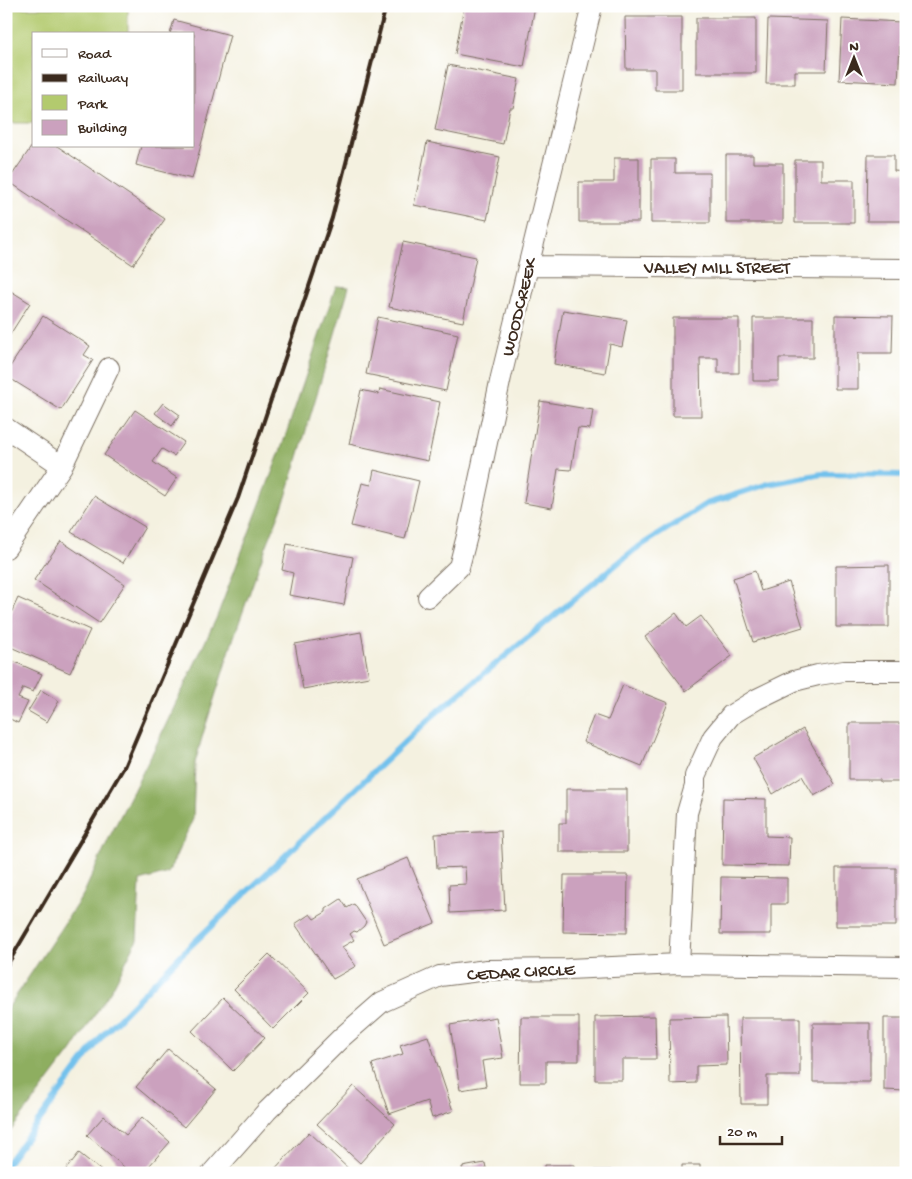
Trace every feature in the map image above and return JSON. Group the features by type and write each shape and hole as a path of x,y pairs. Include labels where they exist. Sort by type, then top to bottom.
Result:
{"street":[{"name":"WOODCREEK","path":"428,597 459,567 501,377 592,6"},
{"name":"VALLEY MILL STREET","path":"528,266 906,269"},
{"path":"6,548 62,466 109,368"},
{"path":"6,428 62,466"},
{"path":"679,964 687,814 695,786 695,776 713,737 731,715 757,699 794,681 818,675 844,672 906,672"},
{"name":"CEDAR CIRCLE","path":"212,1173 267,1111 342,1037 382,1002 440,976 487,970 568,969 679,964 906,968"}],"green space":[{"path":"11,8 128,8 128,32 32,32 32,123 11,123"},
{"path":"336,286 349,287 286,497 234,637 203,734 195,763 193,819 168,873 140,881 137,940 113,987 72,1050 6,1137 6,1011 83,895 216,619 281,449"}],"building":[{"path":"464,6 535,6 524,67 455,54"},
{"path":"625,17 682,17 682,90 655,90 655,69 626,69"},
{"path":"696,18 756,18 756,73 696,73"},
{"path":"768,19 828,21 826,71 795,71 795,84 766,84"},
{"path":"842,19 901,22 898,83 839,80"},
{"path":"174,20 230,35 192,179 136,165 140,148 195,148 195,32 171,32"},
{"path":"448,65 519,79 513,108 510,108 503,144 435,130"},
{"path":"427,142 500,157 487,220 414,205"},
{"path":"32,146 32,148 60,148 165,219 133,265 8,181"},
{"path":"726,155 753,155 753,163 783,163 783,223 726,223"},
{"path":"868,155 894,155 894,171 906,172 906,221 867,221"},
{"path":"614,158 639,158 639,222 579,222 579,182 614,182"},
{"path":"651,159 675,159 675,173 710,173 710,223 651,223"},
{"path":"795,160 821,160 821,180 854,180 854,223 795,223"},
{"path":"403,242 476,257 463,322 389,307"},
{"path":"6,288 30,303 6,341"},
{"path":"563,310 627,320 622,347 610,344 605,373 554,364"},
{"path":"835,315 893,316 892,353 858,353 858,389 835,389"},
{"path":"43,316 90,346 84,355 93,360 61,410 6,376 6,373"},
{"path":"378,317 458,334 446,391 366,374"},
{"path":"673,318 739,318 739,373 718,373 718,358 700,358 701,416 673,416"},
{"path":"753,318 813,318 813,358 779,358 779,381 753,381"},
{"path":"380,389 440,402 428,461 349,444 361,390 379,394"},
{"path":"540,401 593,410 590,429 578,428 571,470 558,469 552,508 524,503"},
{"path":"163,403 180,415 172,426 155,413"},
{"path":"135,410 184,442 174,456 162,449 153,462 177,478 165,496 104,455"},
{"path":"374,470 419,481 405,539 351,526 362,483 371,485"},
{"path":"94,496 145,527 123,563 71,532"},
{"path":"61,541 125,584 99,623 34,580"},
{"path":"287,544 353,557 344,605 289,595 293,573 282,570"},
{"path":"889,565 889,627 836,627 836,566"},
{"path":"755,571 761,591 789,582 803,627 753,642 733,578"},
{"path":"18,598 90,630 70,673 6,645 6,624"},
{"path":"676,613 686,627 701,616 732,656 686,691 645,637"},
{"path":"361,632 369,677 303,689 295,644"},
{"path":"6,658 42,674 33,692 23,688 18,698 28,702 18,723 6,717"},
{"path":"623,685 668,703 642,766 583,742 594,715 608,720"},
{"path":"41,690 59,701 47,722 28,711"},
{"path":"849,723 904,723 904,782 849,780"},
{"path":"803,729 835,784 814,796 802,776 773,794 753,758"},
{"path":"566,789 627,789 627,852 559,852 559,823 566,823"},
{"path":"723,798 766,799 766,836 790,837 789,866 722,865"},
{"path":"501,831 505,910 450,913 449,885 466,884 465,867 437,868 435,834"},
{"path":"408,858 435,923 384,944 357,879"},
{"path":"836,868 896,868 896,926 836,926"},
{"path":"564,875 628,875 627,933 563,932"},
{"path":"721,877 787,878 787,904 771,904 771,934 720,934"},
{"path":"341,899 347,908 354,904 366,922 357,932 354,931 350,934 354,940 342,947 356,966 333,979 295,924 310,914 314,919 326,912 326,909"},
{"path":"269,954 309,993 273,1029 234,989"},
{"path":"223,998 265,1038 233,1071 192,1031"},
{"path":"655,1016 656,1059 622,1059 622,1080 595,1080 595,1017"},
{"path":"496,1017 503,1058 482,1061 486,1086 460,1090 450,1025"},
{"path":"521,1017 579,1017 579,1061 546,1061 546,1083 520,1083"},
{"path":"726,1017 727,1065 696,1066 696,1083 670,1084 669,1018"},
{"path":"740,1018 800,1018 800,1076 767,1076 767,1104 741,1104"},
{"path":"884,1018 906,1018 906,1091 884,1090"},
{"path":"813,1023 870,1023 870,1082 813,1082"},
{"path":"428,1036 453,1111 432,1118 427,1101 389,1114 372,1064 403,1054 400,1045"},
{"path":"168,1049 216,1089 184,1127 136,1087"},
{"path":"353,1086 395,1124 360,1163 317,1124"},
{"path":"104,1116 126,1135 142,1117 170,1142 143,1173 131,1173 87,1135"},
{"path":"309,1132 353,1173 271,1173"},
{"path":"79,1153 104,1173 63,1173"},
{"path":"485,1163 487,1173 463,1173 462,1167"},
{"path":"545,1165 574,1165 574,1173 545,1173"},
{"path":"682,1165 700,1165 700,1173 682,1173"},
{"path":"715,1169 737,1169 737,1173 715,1173"},
{"path":"587,1170 611,1170 611,1173 587,1173"}],"waterway":[{"path":"6,1165 102,1036 184,952 430,718 634,550 706,504 768,484 822,474 906,475"}],"railway":[{"path":"6,967 124,767 238,498 332,218 386,6"}]}
